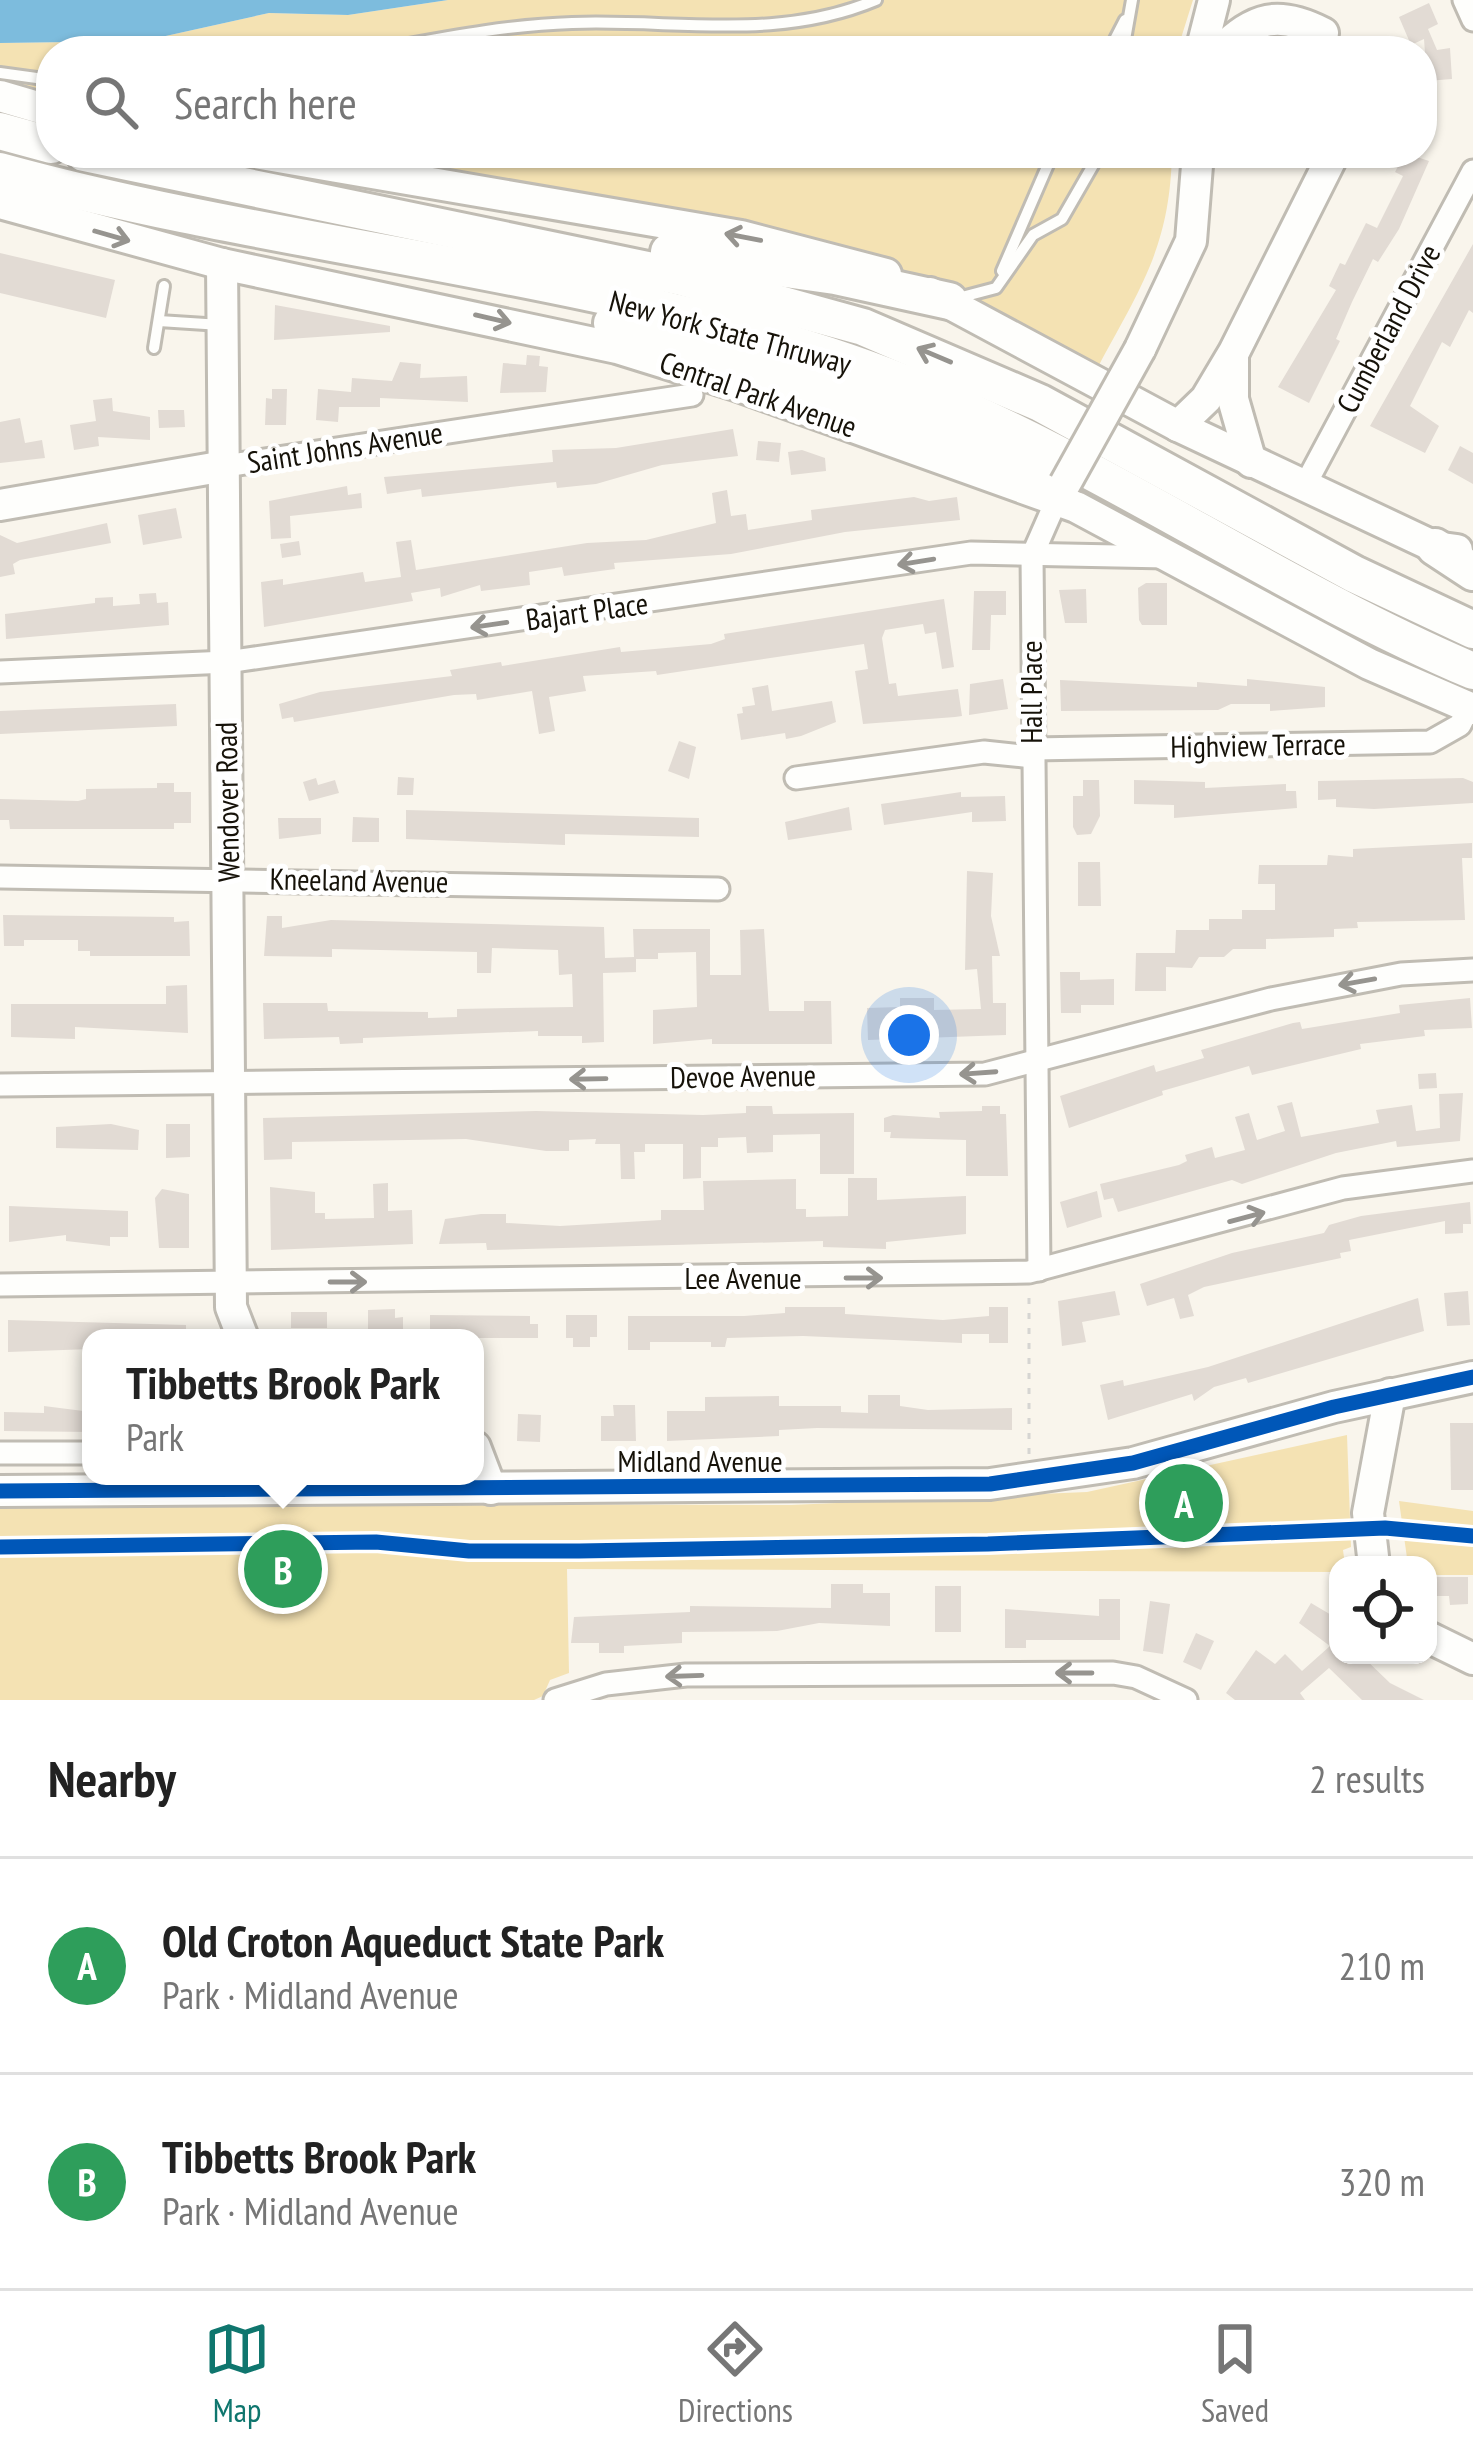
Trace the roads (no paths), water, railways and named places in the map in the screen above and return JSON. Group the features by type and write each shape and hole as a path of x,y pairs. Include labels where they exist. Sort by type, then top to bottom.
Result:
{"highway":[{"path":"0,131 36,141"},
{"name":"New York State Thruway","path":"156,168 681,277 863,327 1040,403 1354,574 1473,630"},
{"name":"New York State Thruway","path":"0,171 728,327 909,384 1042,446 1358,618 1472,696"},
{"path":"347,208 563,232 848,278 949,301"},
{"path":"355,248 866,402 1011,464 1061,491"},
{"path":"1436,547 1473,572"}],"main road":[{"path":"1205,36 1214,0"},
{"path":"1237,0 1267,18"},
{"path":"1303,0 1324,36"},
{"path":"1236,36 1253,21 1294,18 1320,36"},
{"path":"0,96 36,107"},
{"path":"344,168 741,236 846,260 949,301 1251,462 1436,547 1473,556"},
{"name":"Hall Place","path":"1061,491 1140,349 1191,241 1197,168"},
{"path":"1178,426 1206,399 1234,352 1326,168"},
{"name":"Central Park Avenue","path":"0,202 222,264 617,348 1061,491 1369,664 1472,696"},
{"name":"Wendover Road","path":"222,264 231,1307 240,1329"},
{"path":"1234,352 1233,399 1251,462"},
{"name":"Saint Johns Avenue","path":"0,506 225,466"},
{"name":"Midland Avenue","path":"337,1485 918,1487 1028,1480 1133,1463 1473,1376"},
{"path":"1373,1556 1368,1513 1390,1394"},
{"path":"484,1471 491,1489"},
{"name":"Midland Avenue","path":"0,1491 147,1485"},
{"path":"1437,1641 1473,1659"}],"street":[{"path":"1464,0 1473,20"},
{"name":"Cumberland Drive","path":"1304,487 1473,171"},
{"name":"Saint Johns Avenue","path":"225,466 692,395"},
{"name":"Hall Place","path":"1034,1271 1032,556 1061,491"},
{"name":"Bajart Place","path":"0,673 227,662 971,553 1173,557"},
{"name":"Highview Terrace","path":"796,778 984,752 1430,742 1460,725 1472,696"},
{"name":"Kneeland Avenue","path":"0,877 718,889"},
{"name":"Devoe Avenue","path":"0,1085 985,1074 1271,999 1401,974 1473,970"},
{"name":"Lee Avenue","path":"0,1285 1034,1271 1363,1184 1473,1171"},
{"path":"0,1454 82,1453"},
{"path":"555,1700 606,1684 686,1675 1113,1673 1136,1677 1186,1700"}],"lane":[{"path":"475,36 566,23 772,26 828,17 876,0"},
{"path":"1116,36 1130,6"},
{"path":"1126,36 1130,6"},
{"path":"0,73 36,78"},
{"path":"996,288 1047,168"},
{"path":"949,301 996,288 1033,235 1062,219 1091,168"},
{"path":"154,348 164,286"},
{"path":"159,321 225,326"}],"water":[{"path":"0,0 448,0 348,15 269,13 166,36 36,36 36,42 0,43"}],"place":[{"name":"Old Croton Aqueduct State Park","path":"1184,1503"},
{"name":"Tibbetts Brook Park","path":"283,1569"}]}
